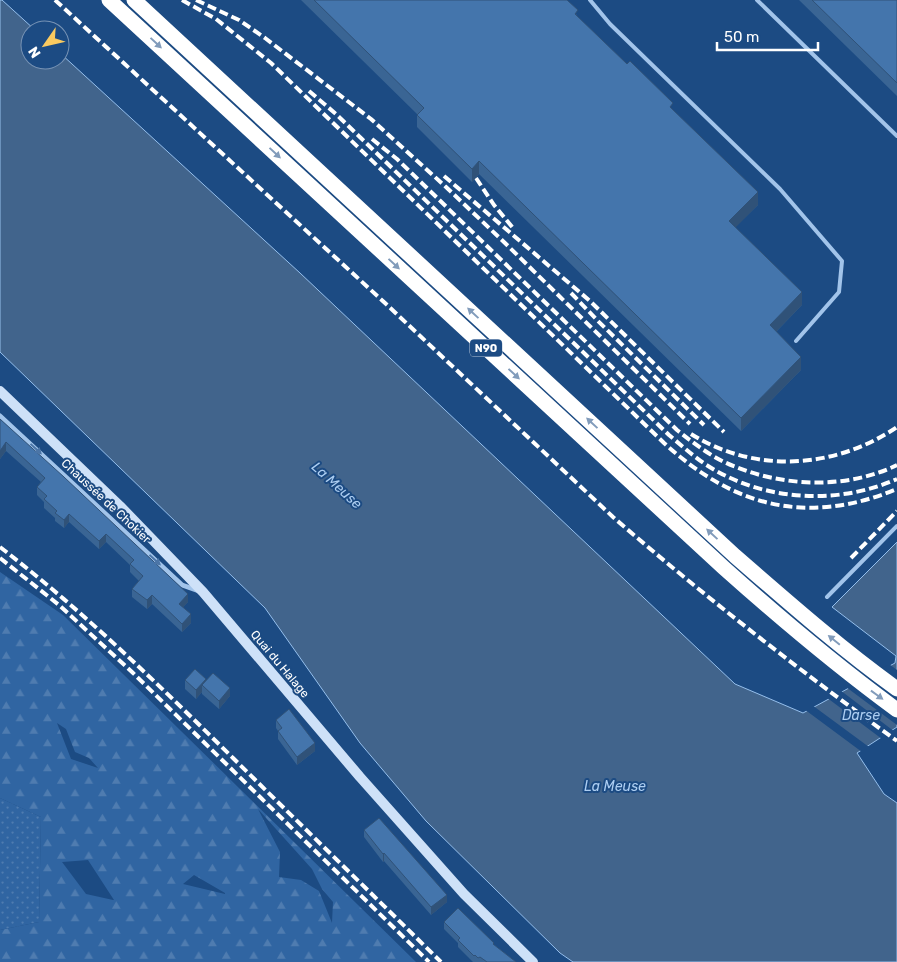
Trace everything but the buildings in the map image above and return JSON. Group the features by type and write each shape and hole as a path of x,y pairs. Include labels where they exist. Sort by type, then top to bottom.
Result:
{"highway":[{"name":"N90","path":"134,0 735,556 797,610 897,689"},
{"name":"N90","path":"115,5 724,568 783,621 856,680 897,710"}],"main road":[{"name":"Quai du Halage","path":"0,391 120,506 203,592 360,777 464,894 533,962"}],"street":[{"name":"Chaussée de Chokier","path":"0,416 182,585 203,592"}],"lane":[{"path":"590,0 610,24 780,189 842,261 839,292 796,341"},
{"path":"757,0 897,136"},
{"path":"826,596 897,526"}],"green space":[{"path":"0,572 63,615 416,962 0,962 0,930 39,922 41,817 0,798","holes":["57,723 66,729 75,752 89,758 98,768 71,759","258,809 312,869 322,889 333,902 332,923 319,891 301,880 279,877 280,852","88,860 114,900 86,894 62,862","194,875 225,894 183,884"]},
{"path":"0,798 41,817 39,922 0,930"}],"water":[{"name":"La Meuse","path":"0,0 2,0 24,20 20,20 20,70 70,70 70,62 300,273 735,684 803,713 895,663 896,656 832,607 897,542 897,727 857,753 884,794 897,803 897,962 573,962 560,953 426,821 360,743 265,608 0,352"}],"pier":[{"path":"889,664 897,670 897,725 846,687"},
{"path":"840,690 895,732 882,739 826,697"},
{"path":"812,705 869,747 862,752 804,709"}],"railway":[{"path":"55,0 385,303 613,517 752,632 897,741"},
{"path":"182,0 216,19 271,63 664,443 690,465 717,482 745,495 773,504 802,508 832,506 864,500 897,489"},
{"path":"196,0 239,20 371,119 506,244 690,424"},
{"path":"309,91 336,114 669,435 705,464 750,486 799,496 849,493 874,488 897,479"},
{"path":"372,139 397,159 677,430 713,456 755,474 796,481 838,481 858,478 878,473 897,465"},
{"path":"444,176 590,301 724,432"},
{"path":"476,178 494,205 513,228"},
{"path":"571,293 704,425"},
{"path":"691,434 716,447 741,456 795,461 821,458 848,451 873,441 897,427"},
{"path":"851,558 897,511"},
{"path":"0,547 90,622 148,676 441,962"},
{"path":"0,558 59,605 132,672 429,962"}],"water label":[{"name":"Darse","path":"861,715"}]}
